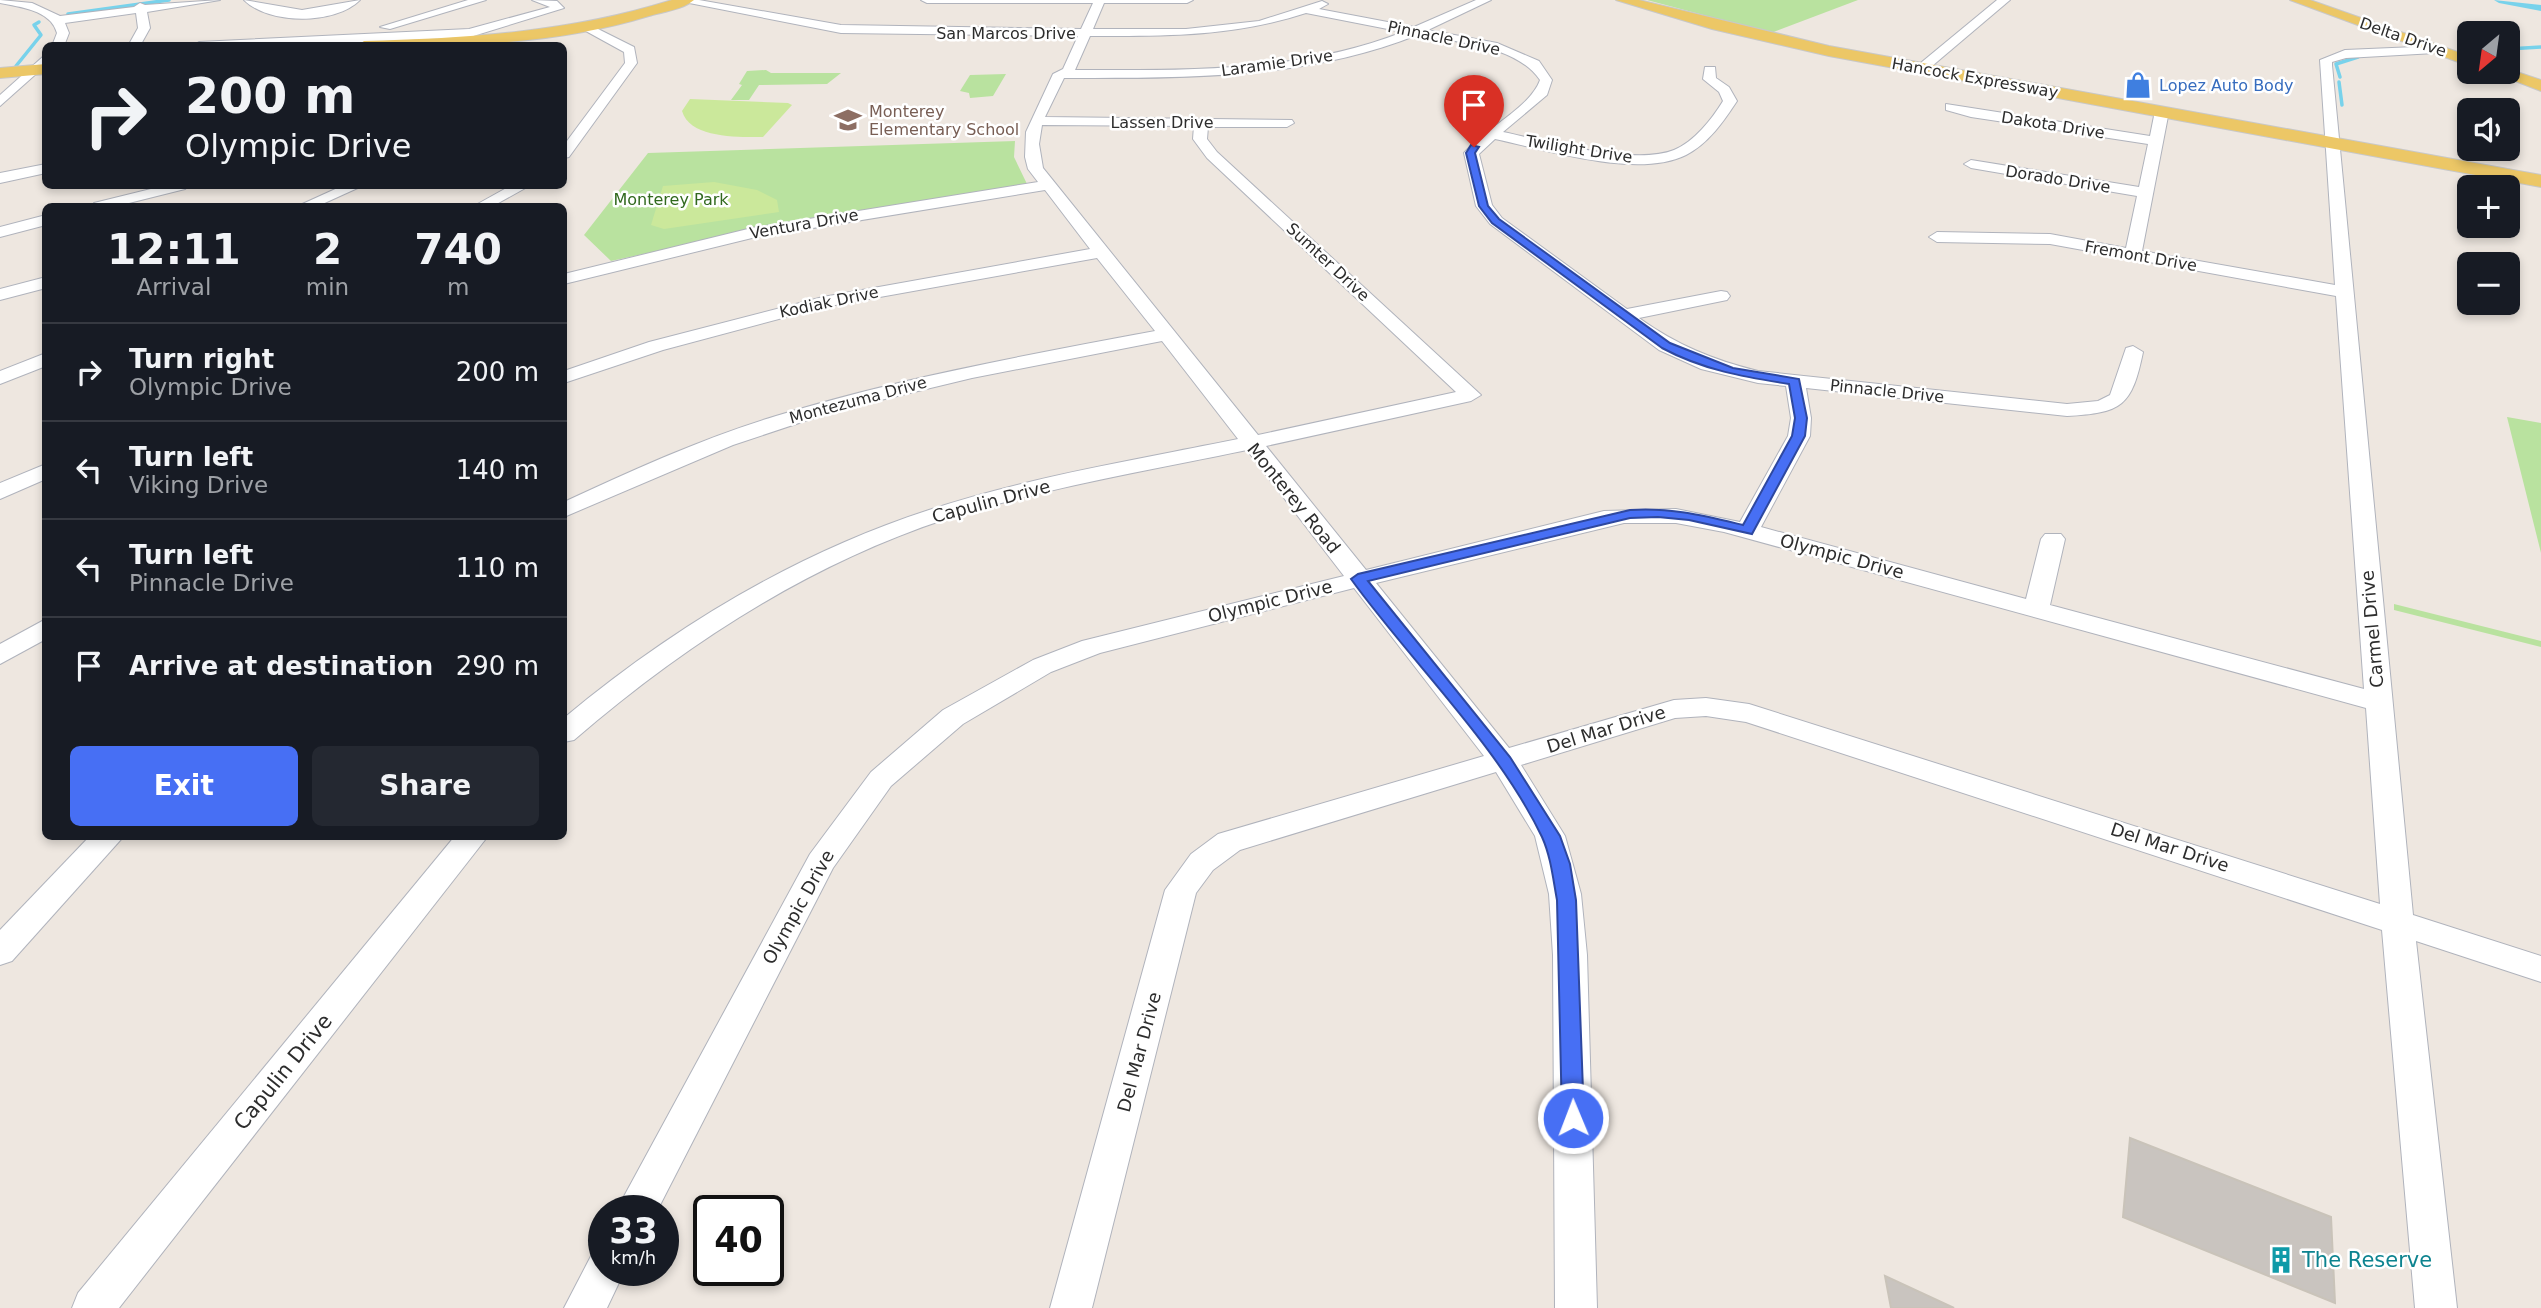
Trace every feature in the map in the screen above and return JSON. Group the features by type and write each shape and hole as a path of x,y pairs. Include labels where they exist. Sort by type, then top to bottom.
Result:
{"main road":[{"path":"482,42 588,28 684,0"},
{"name":"Hancock Expressway","path":"1623,0 1762,37 1921,69 2541,181"},
{"name":"Delta Drive","path":"2297,0 2457,57"},
{"path":"369,41 402,42"},
{"path":"0,73 39,69"},
{"path":"2520,79 2541,86"},
{"name":"Hancock Expressway","path":"2330,141 2353,142 2541,174"}],"street":[{"path":"1,0 56,19 214,0"},
{"path":"140,8 190,0"},
{"path":"250,0 267,10 290,13 331,10 354,0"},
{"path":"369,41 391,24 480,0"},
{"path":"335,42 470,33 558,8 553,3 538,0"},
{"name":"San Marcos Drive","path":"684,0 805,23 876,32 1075,19 1083,33 1217,30 1261,24 1308,10 1329,0"},
{"path":"928,0 1075,19 1099,1 1187,0"},
{"name":"Laramie Drive","path":"1057,69 1155,74 1267,67 1347,54 1416,30 1485,0"},
{"path":"1921,69 2004,0"},
{"name":"Monterey Road","path":"1099,1 1068,71 1057,69 1030,142 1030,156 1048,185 1100,253 1504,761 1551,836 1560,864 1566,900 1570,955 1576,1308"},
{"path":"136,42 144,28 140,8"},
{"name":"Pinnacle Drive","path":"1308,10 1416,30 1507,51 1535,64 1543,72 1546,86 1542,92 1471,153 1488,214 1666,346 1708,365 1795,381 2053,408 2092,409 2111,405 2123,396 2133,352"},
{"path":"56,19 63,33 60,42"},
{"path":"775,33 805,23"},
{"path":"567,150 631,63 630,50 624,45 588,28"},
{"name":"Carmel Drive","path":"2435,49 2345,54 2326,60 2330,141 2397,920 2436,1308"},
{"path":"0,102 39,69"},
{"name":"Twilight Drive","path":"1490,134 1633,158 1674,156 1688,148 1730,102 1724,90 1709,79 1710,70"},
{"name":"Dakota Drive","path":"1951,107 1971,113 2155,141"},
{"path":"2133,254 2162,111"},
{"name":"Lassen Drive","path":"1037,121 1287,123"},
{"name":"Sumter Drive","path":"1202,122 1200,139 1212,155 1471,395"},
{"name":"Dorado Drive","path":"1971,164 2145,193"},
{"path":"0,178 42,169"},
{"name":"Ventura Drive","path":"567,278 752,233 1048,185"},
{"path":"112,203 168,189"},
{"path":"313,203 348,189"},
{"path":"488,203 515,189"},
{"path":"0,232 42,221"},
{"name":"Fremont Drive","path":"1937,237 2023,237 2343,292"},
{"name":"Kodiak Drive","path":"567,376 668,342 823,302 1100,253"},
{"path":"0,295 42,283"},
{"path":"1625,315 1721,296"},
{"name":"Montezuma Drive","path":"567,509 705,448 838,404 942,378 1166,335"},
{"path":"4,374 42,360"},
{"path":"4,374 42,380"},
{"path":"1747,531 1799,436 1801,418 1795,381"},
{"name":"Capulin Drive","path":"567,730 609,695 714,620 839,554 906,526 971,505 1048,485 1471,395"},
{"path":"0,492 42,472"},
{"name":"Olympic Drive","path":"644,1195 821,862 881,779 915,746 953,717 1002,687 1091,647 1630,514 1658,512 1689,516 1747,531 2378,702"},
{"path":"2036,609 2053,539"},
{"path":"0,656 42,630"},
{"name":"Del Mar Drive","path":"1071,1308 1181,890 1202,862 1229,842 1674,709 1706,707 1749,713 2397,920 2541,969"},
{"path":"0,952 105,840"},
{"name":"Capulin Drive","path":"93,1308 470,840"},
{"path":"585,1308 597,1286"}],"green space":[{"path":"1647,0 1858,0 1771,33"},
{"path":"766,70 771,73 841,73 827,84 759,85 749,100 731,100 742,85 739,84 747,71"},
{"path":"1006,74 993,96 970,98 969,93 960,91 970,75"},
{"path":"690,99 792,105 763,137 729,136 705,132 687,120 682,111"},
{"name":"Monterey Park","path":"1015,141 1014,157 1027,184 1022,186 815,217 611,261 584,235 648,153"},
{"path":"714,182 757,190 777,200 779,212 664,229 651,225 663,186"},
{"path":"2507,417 2541,423 2541,553"},
{"path":"2394,604 2541,641 2541,647 2394,610"}],"building":[{"name":"The Reserve","path":"2130,1138 2331,1217 2335,1303 2123,1217"},
{"path":"1885,1276 1954,1308 1891,1308"}],"waterway":[{"path":"68,14 169,0"},
{"path":"2499,0 2541,8"},
{"path":"16,66 41,35 34,25 39,22"},
{"path":"2520,48 2541,47"},
{"path":"2340,77 2336,64 2358,57"},
{"path":"2339,82 2342,105"}],"place":[{"name":"Lopez Auto Body","path":"2138,85"},
{"name":"Monterey Elementary School","path":"848,120"},
{"name":"The Reserve","path":"2281,1260"}],"route":[{"path":"1474,147 1471,153 1484,206 1496,221 1666,346 1731,372 1795,381 1801,418 1799,436 1747,531 1689,516 1658,512 1630,514 1604,518 1358,579 1504,761 1551,836 1560,864 1566,900 1570,955 1573,1118"}]}
